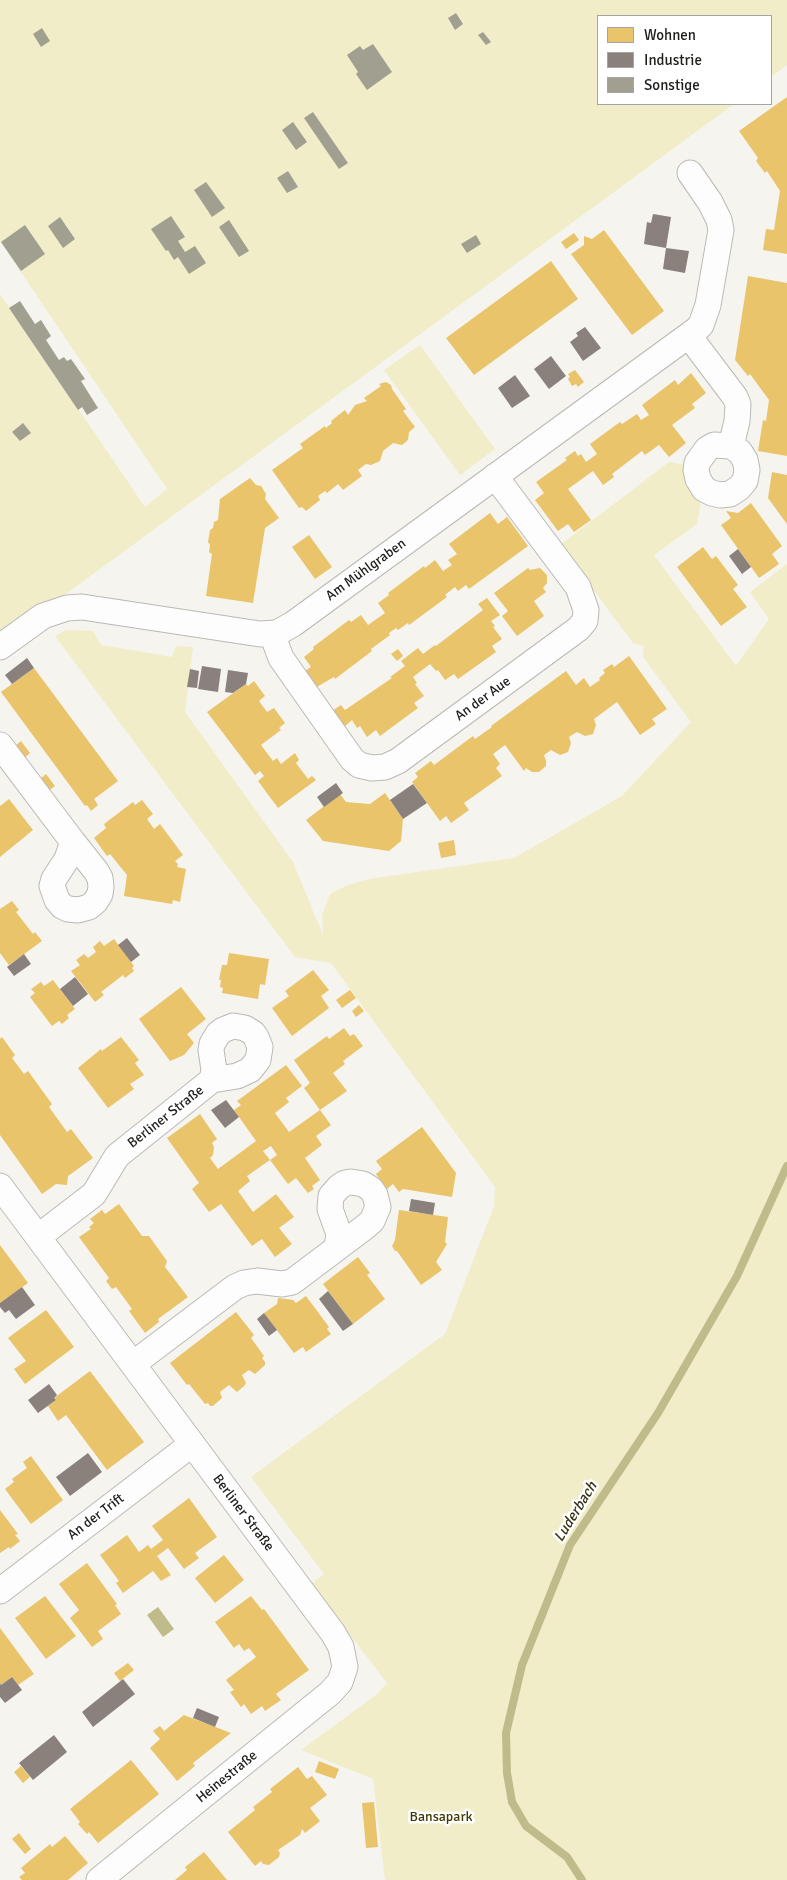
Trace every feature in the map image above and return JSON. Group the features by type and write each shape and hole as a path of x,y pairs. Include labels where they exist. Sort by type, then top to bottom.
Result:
{"street":[{"name":"Am Mühlgraben","path":"272,634 293,624 690,336 701,324 708,305 721,230 719,220 710,202 690,173"},
{"path":"690,336 735,397 738,404 738,421 731,446"},
{"name":"An der Aue","path":"272,634 281,658 352,759 359,765 372,768 398,761 578,629 585,621 586,610 578,588 495,476"},
{"path":"0,647 43,616 56,610 74,607 260,634 272,634"},
{"path":"0,745 74,842"},
{"name":"Berliner Straße","path":"38,1237 94,1194 117,1156 212,1080"},
{"name":"Berliner Straße","path":"0,1186 333,1633 341,1648 345,1666"},
{"path":"133,1364 235,1287 244,1283 258,1281 287,1284 337,1247"},
{"name":"An der Trift","path":"0,1591 192,1444"},
{"name":"Heinestraße","path":"99,1880 330,1693 340,1682 345,1666"}],"green space":[{"path":"0,0 787,0 787,65 772,76 772,15 597,15 597,105 733,105 59,599 0,635 0,294 145,507 167,489 0,241"},
{"path":"420,345 495,449 460,475 384,370"},
{"name":"Bansapark","path":"669,462 686,465 684,479 701,501 697,524 654,555 736,666 769,619 750,592 787,564 787,1880 385,1880 373,1779 301,1750 376,1695 387,1683 311,1584 324,1574 251,1477 445,1334 494,1206 495,1187 331,963 295,957 55,636 66,630 93,631 101,645 172,657 176,646 193,647 185,712 293,862 323,935 322,915 330,894 348,885 369,879 514,858 622,796 691,722 643,657 644,646 633,643 560,545"}],"shaded area":[{"path":"158,1607 174,1629 163,1637 147,1615"}],"building: Wohnen":[{"path":"787,97 787,254 763,250 766,229 774,230 780,191 767,171 765,173 756,161 758,158 739,131"},
{"path":"604,230 664,311 632,335 571,254 584,245 584,236 592,239"},
{"path":"574,233 579,240 566,249 561,242"},
{"path":"551,261 578,299 474,375 446,338"},
{"path":"748,276 787,283 787,456 758,451 763,420 766,421 769,400 750,374 748,376 735,360"},
{"path":"575,370 584,382 578,387 576,384 572,386 568,379 570,377 568,374"},
{"path":"691,373 706,393 692,404 695,408 672,425 686,443 669,457 659,445 645,455 642,451 612,474 614,477 603,485 593,471 568,489 591,520 574,532 568,524 558,531 535,500 544,493 536,482 567,460 565,458 575,451 578,456 581,454 586,462 597,454 590,444 620,422 622,424 637,414 641,420 649,415 642,405 675,380 678,385"},
{"path":"386,382 391,385 406,409 403,411 415,427 409,432 408,440 402,445 393,443 383,451 380,461 371,465 366,464 358,470 362,476 343,490 338,484 327,493 325,491 318,496 320,500 306,511 302,507 299,508 272,470 303,448 300,444 325,426 326,428 332,423 331,421 345,410 348,415 355,405 367,401 364,398 381,386 379,384"},
{"path":"772,472 787,475 787,524 768,498"},
{"path":"250,478 256,485 261,486 266,494 265,499 279,518 265,528 253,603 206,596 212,554 209,552 210,545 208,542 210,530 213,528 214,522 218,520 220,499"},
{"path":"751,503 782,546 772,554 779,564 759,578 721,525 731,518 726,511 738,513"},
{"path":"490,513 498,524 507,517 528,546 469,589 466,585 458,591 455,587 445,595 447,597 409,625 408,623 398,630 396,628 389,633 390,635 371,649 372,651 335,679 334,677 315,688 303,672 311,667 304,657 314,649 313,647 349,620 351,622 361,615 368,625 385,613 378,603 389,595 388,593 424,566 425,568 435,560 443,571 452,565 448,560 457,554 449,544"},
{"path":"309,535 332,567 315,579 292,547"},
{"path":"703,547 712,559 716,556 738,585 733,589 747,607 721,626 677,567"},
{"path":"528,568 530,570 540,568 547,575 547,583 543,588 546,592 534,601 544,616 517,636 502,616 508,611 494,593"},
{"path":"487,598 500,615 491,621 502,639 492,646 496,652 458,679 454,674 445,680 438,670 436,671 430,664 413,677 417,683 415,684 424,696 414,703 418,708 380,736 376,730 367,737 360,726 357,728 352,720 344,727 332,711 341,705 345,710 392,678 390,677 405,666 401,661 418,648 423,654 436,646 483,610 478,604"},
{"path":"398,649 403,656 397,661 391,654"},
{"path":"629,656 667,709 652,719 656,724 640,735 617,702 594,719 596,725 593,734 585,736 577,732 569,737 571,743 568,752 560,755 551,750 544,755 546,766 539,772 532,772 526,768 524,771 505,745 493,754 500,764 496,768 502,776 464,803 469,810 451,823 446,816 440,821 412,782 418,777 415,773 431,761 434,765 473,736 475,739 566,671 576,685 584,678 590,687 600,680 599,678 605,673 603,670 612,664 614,667"},
{"path":"34,668 118,781 94,799 98,805 91,811 87,805 85,806 1,692"},
{"path":"254,681 265,696 259,701 267,712 274,708 285,723 279,728 281,730 261,745 273,761 277,758 281,764 295,753 299,760 296,763 308,779 312,776 316,780 278,808 258,781 264,776 260,771 255,775 207,712 246,684 248,686"},
{"path":"21,741 30,753 23,759 14,747"},
{"path":"46,774 55,786 47,792 39,780"},
{"path":"385,793 403,819 401,841 389,851 323,841 306,820 340,794 346,802 370,804"},
{"path":"9,799 33,830 0,857 0,806"},
{"path":"142,800 153,814 147,819 154,829 160,824 183,855 175,861 178,864 177,867 186,869 180,902 173,900 172,904 124,896 127,875 110,854 107,856 94,838 106,828 104,824 133,802 135,805"},
{"path":"454,840 456,855 441,858 438,843"},
{"path":"12,901 19,910 16,912 33,934 35,932 42,941 9,965 0,953 0,909"},
{"path":"114,939 134,966 132,968 134,971 125,978 123,975 101,992 104,995 95,1002 71,971 80,965 76,960 84,954 88,958 96,952 93,947 100,941 104,946"},
{"path":"229,953 269,959 265,985 260,984 258,999 222,993 223,988 220,987 221,980 219,980 222,965 227,965"},
{"path":"313,970 329,990 321,996 329,1008 292,1036 272,1008 289,996 285,991"},
{"path":"53,980 75,1009 67,1015 69,1018 62,1024 59,1021 52,1026 30,997 35,993 31,989 41,982 44,986"},
{"path":"181,987 206,1019 187,1034 194,1043 184,1055 170,1061 139,1019"},
{"path":"350,990 356,998 342,1008 336,1000"},
{"path":"359,1005 364,1011 356,1017 352,1011"},
{"path":"344,1028 350,1036 354,1034 363,1046 343,1061 345,1064 333,1073 347,1091 320,1110 304,1088 310,1083 294,1060 327,1036 329,1039"},
{"path":"2,1037 15,1055 12,1058 24,1074 28,1071 52,1104 49,1107 67,1132 71,1129 93,1158 68,1176 67,1185 56,1184 42,1194 0,1135 0,1039"},
{"path":"121,1037 139,1060 135,1063 144,1075 130,1084 134,1089 108,1108 78,1068 101,1049 102,1051"},
{"path":"286,1065 302,1086 286,1098 289,1102 275,1113 289,1132 320,1110 331,1125 316,1136 322,1145 305,1158 320,1180 312,1186 314,1189 308,1193 296,1178 288,1184 270,1160 247,1176 250,1181 238,1191 253,1212 276,1194 294,1217 279,1228 292,1244 275,1257 262,1239 252,1246 221,1204 209,1212 192,1189 199,1183 167,1138 200,1114 217,1139 212,1143 214,1147 213,1155 210,1158 218,1169 256,1141 234,1110 241,1105 237,1101","holes":["271,1146 277,1155 270,1160 263,1151"]},
{"path":"422,1127 456,1173 452,1197 403,1189 399,1192 393,1184 387,1189 376,1174 382,1169 376,1161"},
{"path":"119,1204 142,1236 149,1236 167,1261 165,1267 188,1297 158,1319 159,1322 145,1333 129,1311 132,1309 116,1287 112,1289 106,1281 109,1278 79,1237 91,1229 89,1227 94,1223 90,1219 102,1210 105,1214"},
{"path":"399,1210 448,1217 445,1242 447,1244 436,1262 442,1270 421,1285 392,1246 395,1240"},
{"path":"0,1245 28,1283 0,1303"},
{"path":"358,1257 370,1273 367,1275 385,1299 353,1324 323,1284"},
{"path":"306,1296 329,1327 327,1329 331,1334 306,1352 303,1347 294,1353 264,1313 277,1304 278,1298 293,1300 296,1303"},
{"path":"46,1310 74,1347 25,1384 14,1369 26,1361 8,1338"},
{"path":"236,1312 254,1335 251,1338 264,1356 262,1358 265,1365 255,1374 249,1370 242,1375 246,1383 244,1386 237,1392 229,1385 220,1392 222,1398 213,1406 210,1406 208,1403 205,1404 189,1384 187,1385 170,1363"},
{"path":"90,1371 144,1442 107,1470 66,1415 58,1421 48,1406 56,1400 54,1398"},
{"path":"31,1456 63,1500 31,1524 5,1489 14,1482 12,1479 27,1468 23,1462"},
{"path":"189,1498 217,1537 195,1553 199,1558 184,1569 168,1548 157,1556 171,1575 161,1581 153,1571 123,1593 116,1583 119,1581 100,1555 127,1535 139,1552 148,1545 151,1549 163,1540 152,1526"},
{"path":"0,1510 18,1534 15,1535 20,1541 10,1549 9,1547 0,1553"},
{"path":"224,1555 244,1580 215,1603 195,1578"},
{"path":"87,1563 117,1604 115,1605 121,1614 98,1631 103,1639 92,1647 70,1618 79,1610 59,1584"},
{"path":"45,1596 76,1636 46,1659 15,1618"},
{"path":"251,1596 262,1610 264,1609 309,1670 276,1694 281,1700 265,1711 262,1706 251,1714 244,1704 241,1707 230,1692 234,1690 226,1680 256,1657 249,1648 244,1651 239,1644 234,1648 215,1622"},
{"path":"0,1628 34,1674 18,1685 12,1677 1,1685 0,1683"},
{"path":"128,1663 134,1670 120,1681 114,1673"},
{"path":"184,1715 231,1733 193,1763 195,1766 177,1781 150,1748 160,1739 153,1731 160,1726 164,1731"},
{"path":"131,1760 159,1794 98,1843 89,1832 87,1834 78,1824 80,1822 70,1809"},
{"path":"319,1761 339,1769 335,1779 315,1772"},
{"path":"21,1766 30,1777 23,1783 14,1772"},
{"path":"298,1767 307,1779 312,1776 327,1795 310,1808 320,1821 305,1833 302,1829 300,1835 278,1850 280,1853 279,1857 269,1865 263,1864 261,1861 255,1866 228,1832 255,1810 253,1807 272,1792 270,1789"},
{"path":"374,1802 378,1847 366,1848 362,1803"},
{"path":"19,1833 31,1849 25,1854 12,1839"},
{"path":"65,1836 88,1863 68,1880 22,1880 19,1877 25,1873 21,1868 50,1844 52,1847"},
{"path":"204,1852 227,1880 175,1880 187,1870 185,1867"}],"building: Industrie":[{"path":"653,214 671,217 666,248 644,244 647,222 651,223"},
{"path":"666,248 689,251 685,273 663,269"},
{"path":"585,327 601,348 583,361 570,342 578,336 576,333"},
{"path":"551,356 566,376 549,389 534,369"},
{"path":"515,375 530,396 512,408 498,388"},
{"path":"738,549 751,567 742,574 729,556"},
{"path":"27,658 34,668 12,684 5,675"},
{"path":"202,666 221,669 218,692 198,689"},
{"path":"190,669 199,671 197,688 187,687"},
{"path":"228,670 248,673 246,684 233,693 225,692"},
{"path":"336,783 343,793 324,807 317,797"},
{"path":"413,784 427,803 403,819 390,800"},
{"path":"127,938 140,955 131,962 118,945"},
{"path":"24,954 31,964 14,976 7,967"},
{"path":"75,977 88,994 73,1006 60,989"},
{"path":"226,1100 239,1117 225,1128 211,1110"},
{"path":"411,1199 435,1203 433,1215 409,1211"},
{"path":"22,1287 35,1305 16,1319 9,1310 5,1313 0,1307 0,1303"},
{"path":"328,1291 353,1324 343,1331 319,1299"},
{"path":"264,1313 277,1330 269,1336 257,1319"},
{"path":"49,1384 57,1395 54,1398 56,1400 38,1413 28,1400"},
{"path":"88,1453 102,1472 70,1496 56,1477"},
{"path":"12,1677 22,1690 5,1703 0,1697 0,1683 1,1685"},
{"path":"123,1679 135,1694 93,1727 82,1712"},
{"path":"197,1708 219,1717 215,1727 193,1718"},
{"path":"54,1735 67,1752 33,1780 19,1763"}],"building: Sonstige":[{"path":"456,13 463,24 455,30 448,18"},
{"path":"42,28 50,41 41,47 33,34"},
{"path":"483,32 491,42 486,45 478,35"},
{"path":"373,44 392,72 367,90 356,74 358,72 347,55 360,46 363,50"},
{"path":"313,112 348,163 339,169 304,118"},
{"path":"293,122 307,142 296,150 282,130"},
{"path":"288,171 298,187 287,193 277,178"},
{"path":"206,182 225,208 212,217 194,190"},
{"path":"171,216 185,237 178,241 185,252 195,246 206,263 189,274 178,257 174,260 168,250 166,251 151,229"},
{"path":"60,217 75,239 63,248 48,226"},
{"path":"229,220 249,251 239,257 219,227"},
{"path":"25,225 45,254 21,271 1,242"},
{"path":"476,235 481,244 467,253 461,244"},
{"path":"20,301 35,324 41,320 51,336 46,340 59,360 64,357 67,361 71,359 85,379 81,381 98,408 87,415 82,407 78,410 9,308"},
{"path":"23,423 31,433 20,441 12,432"}],"waterway":[{"name":"Luderbach","path":"582,1880 567,1857 526,1826 512,1802 507,1773 506,1733 522,1665 570,1545 658,1413 737,1276 787,1166"}]}
